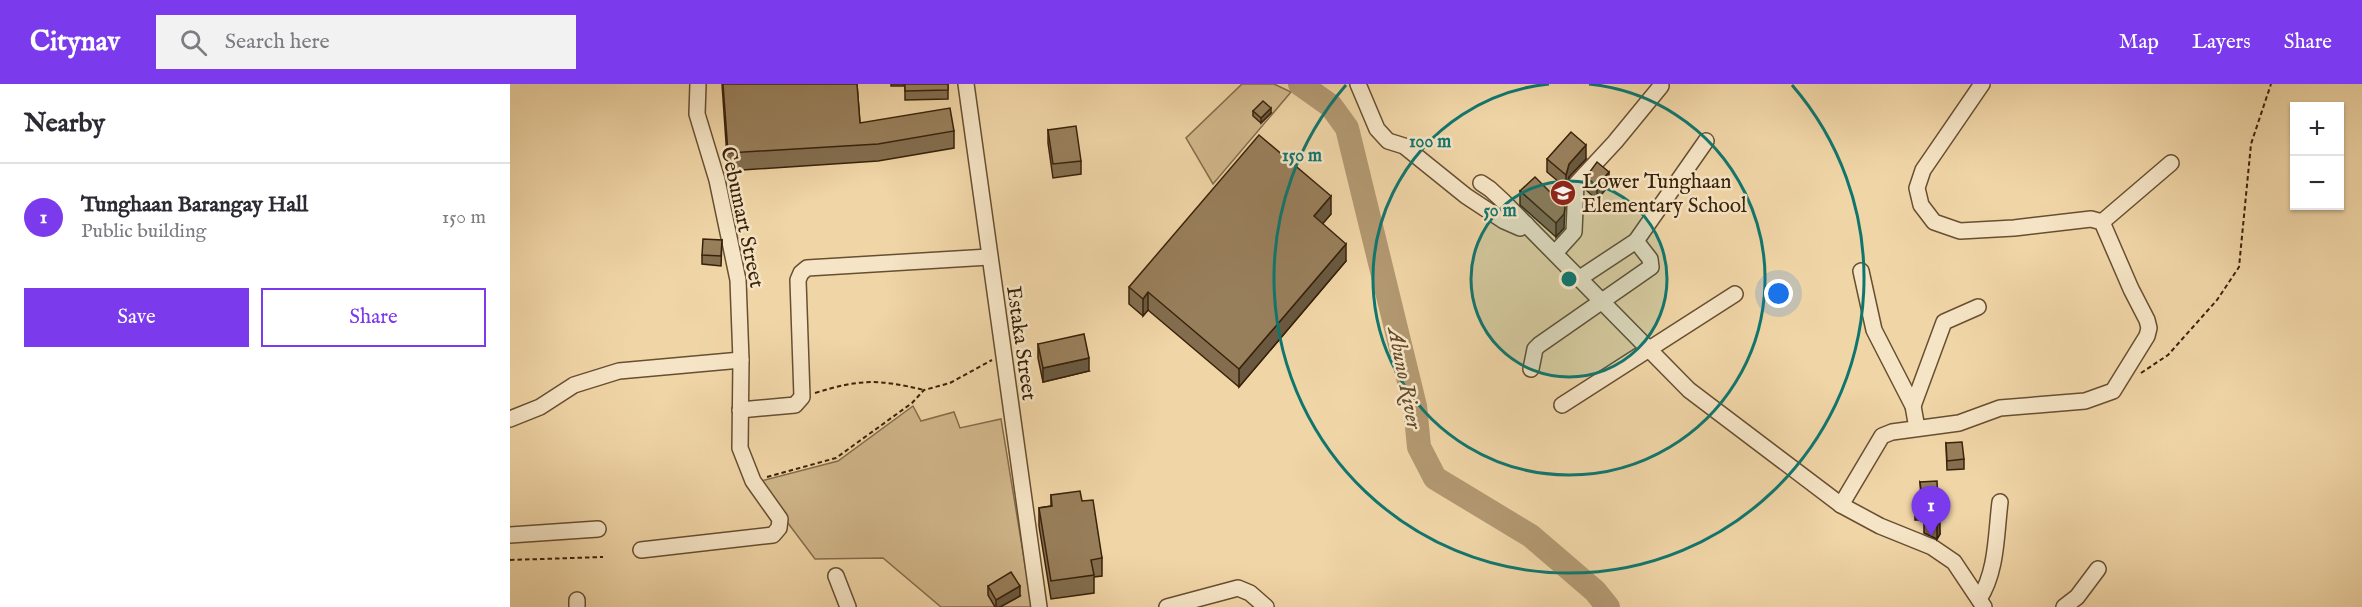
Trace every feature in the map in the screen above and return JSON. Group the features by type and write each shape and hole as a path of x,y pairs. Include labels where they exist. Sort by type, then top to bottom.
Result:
{"street":[{"name":"Cebumart Street","path":"641,550 773,535 779,528 780,519 753,481 740,448 741,360 738,280 717,180 698,114 698,84"},
{"name":"Estaka Street","path":"966,84 1002,355 1039,607"},
{"path":"1358,84 1377,129 1388,141 1404,146 1466,196 1504,221 1520,228 1526,224"},
{"path":"1982,84 1923,171 1917,188 1921,205 1934,222 1960,231 2014,228 2091,219 2102,222"},
{"path":"1554,253 1574,232 1576,184 1615,142 1661,86"},
{"path":"1580,278 1636,241 1706,141"},
{"path":"2102,222 2171,163"},
{"path":"1481,183 1526,224 1689,390 1841,506 1880,526 1932,548 1954,562 1982,603"},
{"path":"1841,506 1882,436 1917,428 1959,423 2000,408 2085,401 2113,390 2147,336 2149,328 2102,222"},
{"path":"1531,369 1535,349 1539,345 1604,302 1651,267 1650,259 1636,241"},
{"path":"740,410 795,405 802,397 798,280 807,268 989,257"},
{"path":"1861,271 1874,330 1913,406 1917,428"},
{"path":"1562,405 1735,294"},
{"path":"1913,406 1944,322 1978,307"},
{"path":"510,419 540,407 574,385 619,371 741,360"},
{"path":"1982,603 1991,574 2000,502"},
{"path":"510,536 598,529"},
{"path":"2064,607 2077,597 2098,569"},
{"path":"836,576 848,607"},
{"path":"1167,607 1238,588 1250,593 1266,607"}],"path":[{"path":"2135,377 2168,355 2217,300 2239,267 2251,144 2271,84"},
{"path":"802,397 848,383 874,381 924,390 950,383 1002,355"},
{"path":"753,481 836,458 912,403 924,390"},
{"path":"510,560 603,557"}],"shaded area":[{"path":"1242,84 1274,84 1291,92 1213,184 1186,138"},
{"path":"913,406 921,421 954,412 960,428 1001,419 1032,607 941,607 883,558 815,559 757,482 838,461"}],"building":[{"path":"723,84 857,84 860,123 950,108 954,131 878,144 728,153"},
{"path":"905,84 948,84 948,90 905,91"},
{"path":"1263,101 1271,108 1261,118 1253,111"},
{"path":"1076,126 1081,161 1053,164 1048,130"},
{"path":"1571,132 1586,145 1569,164 1566,175 1547,159"},
{"path":"1259,135 1331,196 1314,216 1346,244 1239,369 1148,292 1143,299 1129,287"},
{"path":"1597,162 1609,172 1597,186 1586,177"},
{"path":"1535,177 1565,207 1564,214 1556,223 1520,191"},
{"path":"703,239 722,240 721,256 702,255"},
{"path":"1084,334 1089,358 1043,368 1038,344"},
{"path":"1962,442 1964,459 1947,461 1946,443"},
{"path":"1937,481 1938,501 1941,503 1938,513 1915,512 1915,497 1922,498 1920,482"},
{"path":"1080,491 1082,501 1093,500 1102,558 1091,560 1094,575 1051,581 1039,508 1052,506 1051,495"},
{"path":"1927,514 1940,520 1937,525 1924,520"},
{"path":"1011,572 1020,586 996,600 988,586"}],"waterway":[{"name":"Abuno River","path":"1300,84 1331,106 1347,128 1415,406 1419,447 1435,478 1531,536 1595,591 1608,607"}],"place":[{"name":"Lower Tunghaan Elementary School","path":"1563,193"},
{"name":"Tunghaan Barangay Hall","path":"1931,536"}]}
